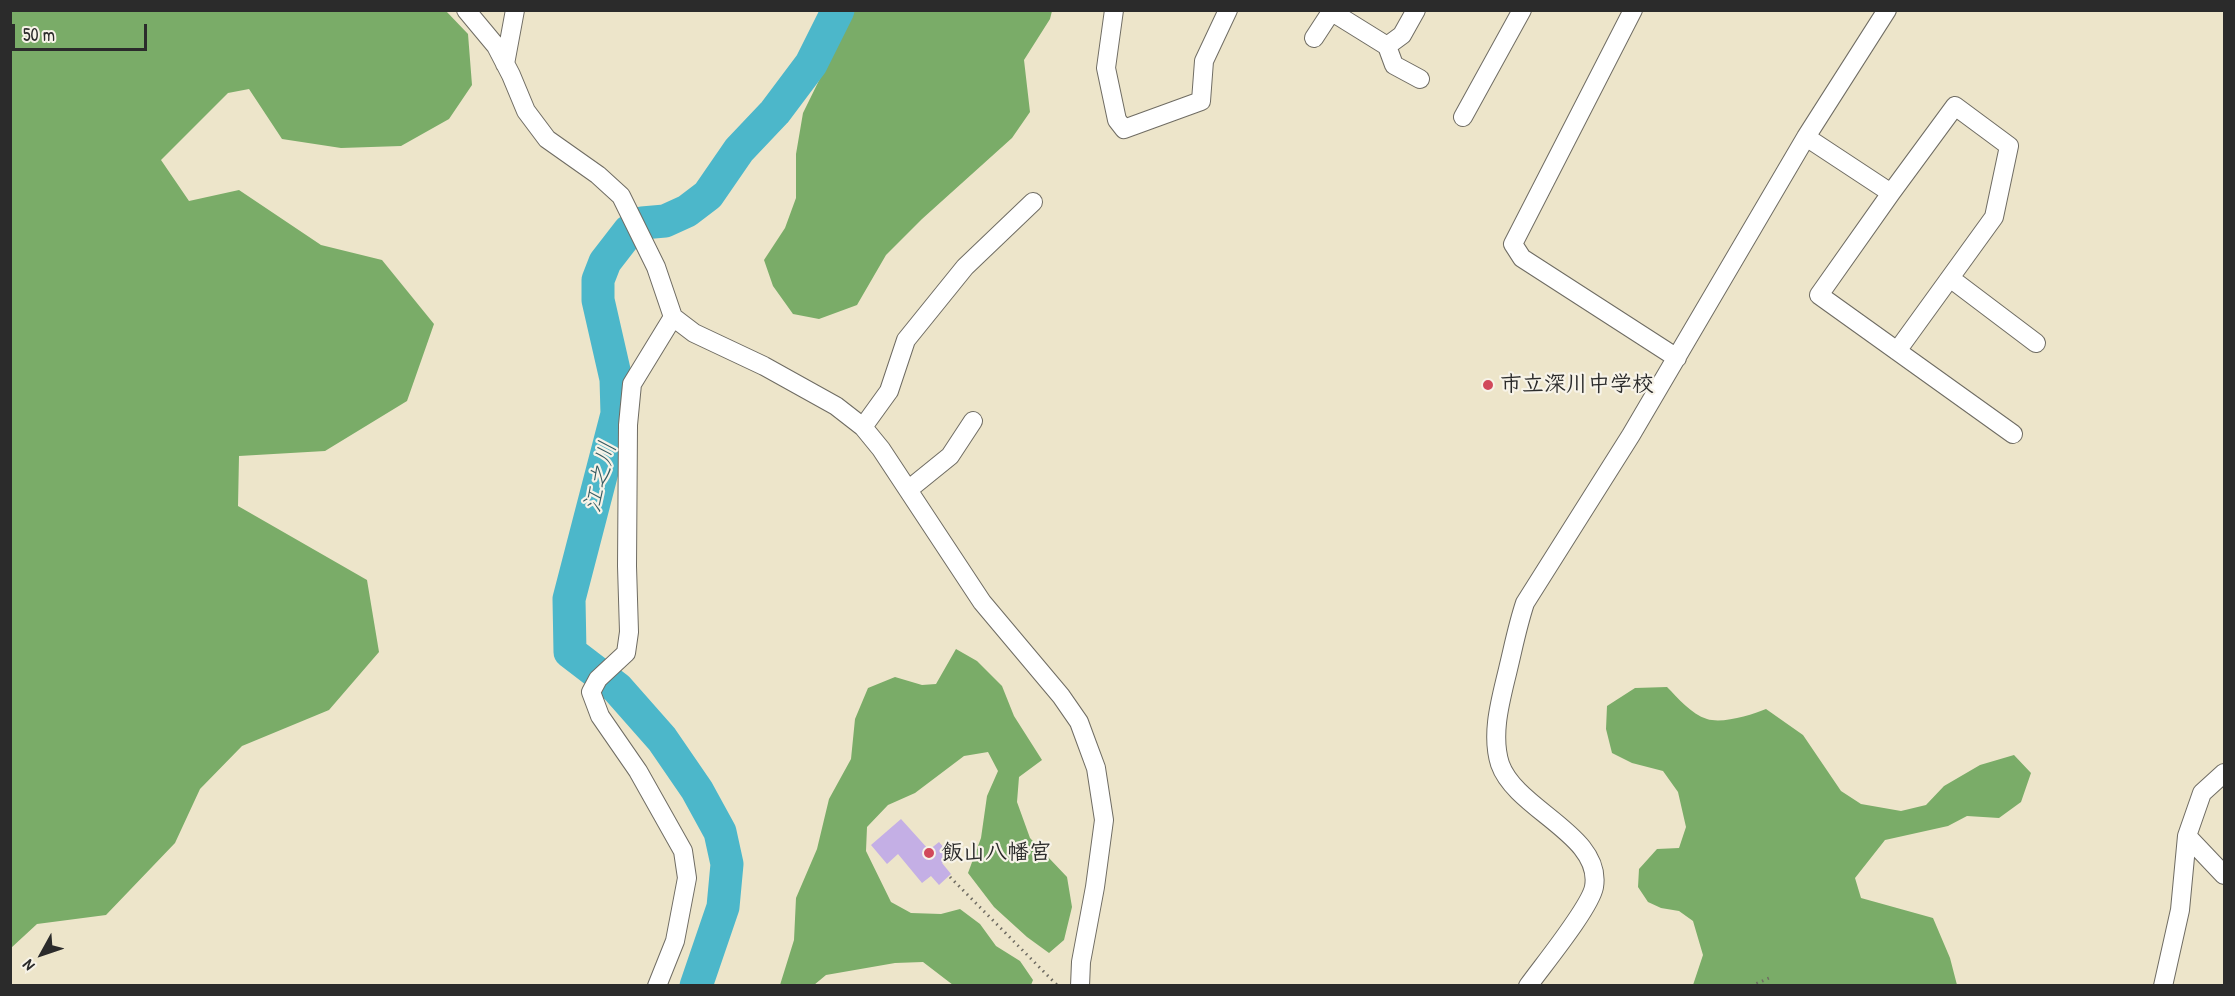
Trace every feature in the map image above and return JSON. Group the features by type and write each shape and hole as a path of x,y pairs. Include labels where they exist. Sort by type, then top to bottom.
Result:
{"street":[{"path":"466,10 496,46 526,111 547,139 598,175 621,196 656,267 673,317 694,333 764,366 836,406 864,427 982,602 1061,696 1079,722 1096,768 1104,820 1081,962 1080,986"},
{"path":"505,64 515,10"},
{"path":"1114,10 1106,68 1117,120 1124,129 1202,101 1204,61 1228,10"},
{"path":"1388,46 1402,35 1416,10"},
{"path":"1463,117 1522,10"},
{"path":"1633,10 1513,244 1522,258 1677,358"},
{"path":"1528,986 1587,904 1594,886 1592,870 1584,848 1510,783 1501,766 1496,747 1497,724 1515,632 1525,603 1631,435 1806,137 1887,10"},
{"path":"1314,38 1330,11 1388,46 1394,65 1420,79"},
{"path":"1897,351 1994,217 2009,146 1955,106 1819,295 1897,351 2013,434"},
{"path":"1806,137 1891,193"},
{"path":"864,427 889,391 906,340 965,267 1033,202"},
{"path":"1950,278 2036,343"},
{"path":"657,986 675,940 687,878 683,850 638,771 600,716 591,692 598,679 626,653 629,632 628,425 632,384 673,317"},
{"path":"908,490 950,456 973,421"},
{"path":"2163,986 2180,910 2187,836 2202,793 2224,773"},
{"path":"2187,836 2224,875"}],"path":[{"path":"950,877 1058,986"},
{"path":"1751,986 1769,978"}],"green space":[{"path":"11,10 446,11 468,34 472,85 449,119 401,146 341,148 282,139 249,89 228,93 161,160 189,201 239,190 321,245 382,260 434,324 407,401 325,451 239,456 238,506 367,580 379,652 329,710 242,746 200,789 175,843 106,915 37,924 11,948"},
{"path":"850,11 1052,11 1050,19 1024,60 1030,112 1012,138 922,219 886,255 857,305 819,319 793,314 773,286 764,260 785,228 796,198 796,154 803,113"},
{"path":"956,649 977,661 1002,686 1014,716 1042,760 1019,777 1017,802 1030,838 1067,877 1072,907 1064,940 1049,953 1027,937 994,907 968,873 981,838 987,796 998,771 988,752 964,756 915,793 888,805 867,827 866,851 891,902 911,913 941,914 960,909 980,924 996,946 1020,961 1033,980 1031,985 953,985 923,962 895,963 826,975 814,985 780,985 794,940 796,898 817,849 829,799 851,759 855,719 868,688 895,677 922,685 936,684"},
{"path":"1667,687 1690,710 1707,719 1729,720 1766,709 1803,735 1841,791 1861,804 1901,811 1926,805 1944,786 1980,765 2014,755 2031,773 2021,802 1999,818 1967,816 1948,826 1885,840 1855,878 1861,898 1933,918 1950,958 1957,985 1693,985 1703,955 1693,921 1679,911 1661,908 1648,902 1638,887 1639,869 1657,849 1679,848 1686,827 1678,792 1663,771 1632,763 1612,753 1606,729 1607,706 1635,688"}],"building":[{"name":"飯山八幡宮","path":"901,819 929,850 939,842 951,856 942,863 951,874 939,885 931,876 922,883 898,854 887,864 871,845"}],"waterway":[{"name":"江之川","path":"696,986 723,907 727,864 720,832 697,790 662,739 617,688 570,652 569,599 617,414 616,379 598,300 598,280 605,262 629,231 642,223 665,221 687,211 708,195 739,150 775,112 811,64 838,10"}],"place":[{"name":"市立深川中学校","path":"1488,385"},
{"name":"飯山八幡宮","path":"929,853"}]}
